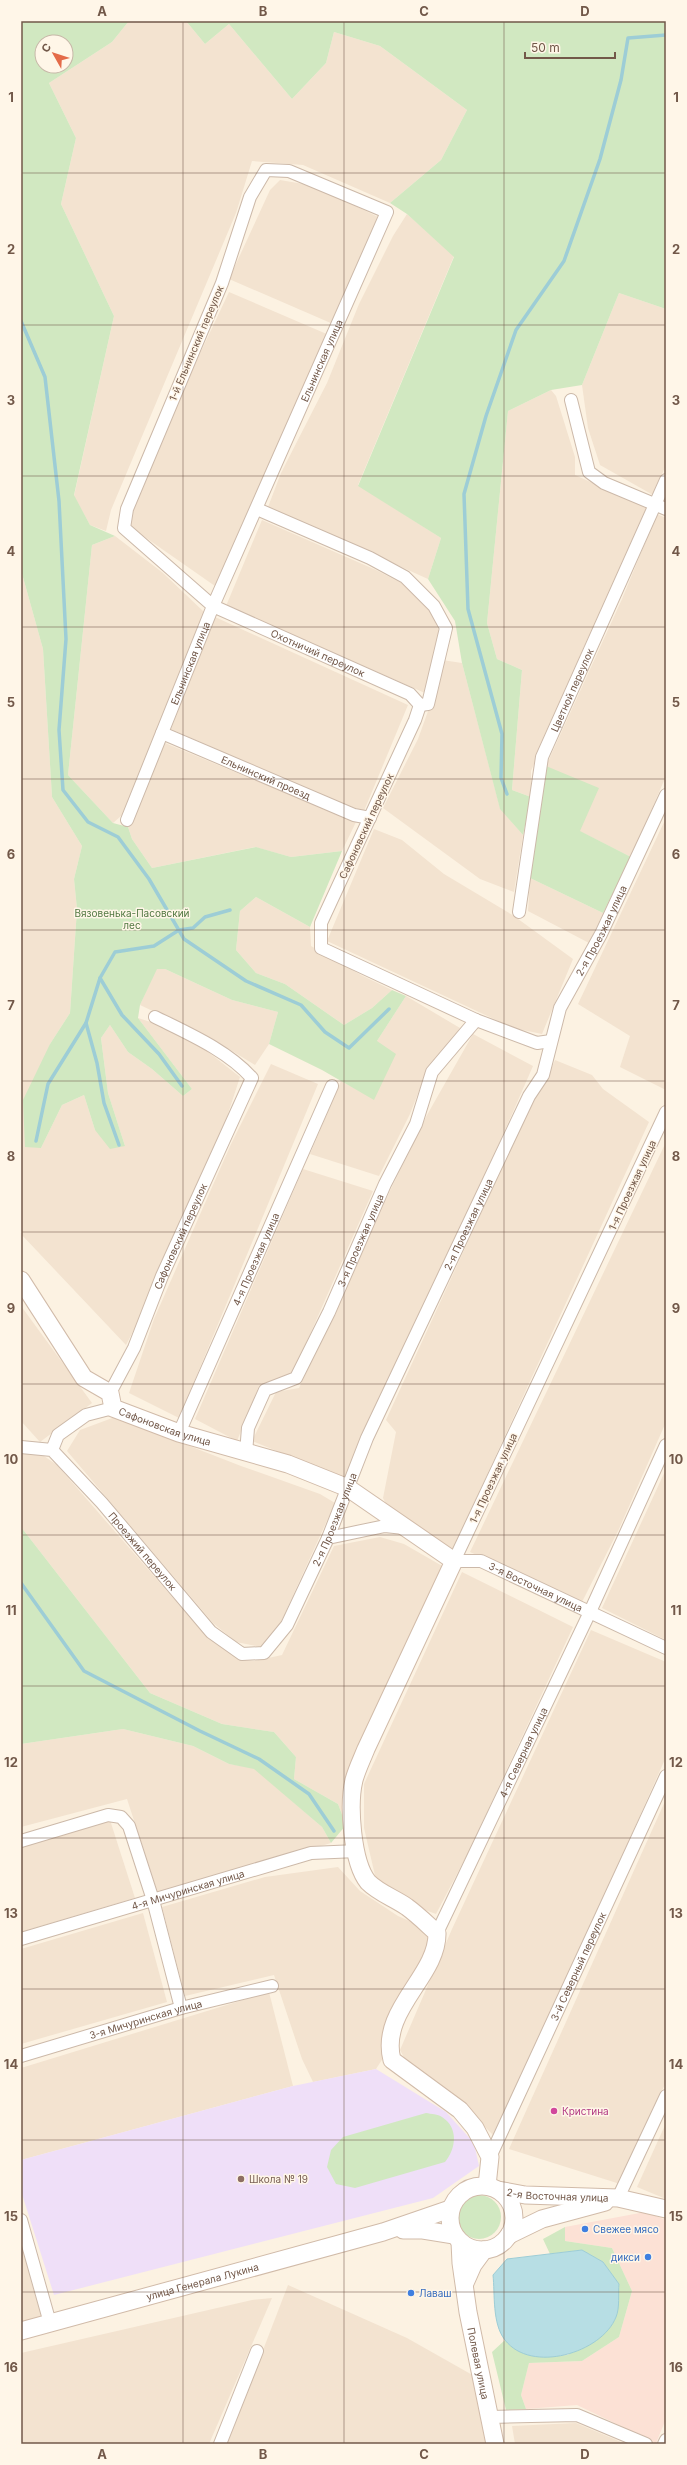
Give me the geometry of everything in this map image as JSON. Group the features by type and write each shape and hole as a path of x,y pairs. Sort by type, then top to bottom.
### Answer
{"street":[{"name":"1-й Ельнинский переулок","path":"213,606 124,528 127,510 222,283 250,197 266,170 289,171 387,212"},
{"name":"Ельнинская улица","path":"127,820 213,606 387,212"},
{"path":"571,400 589,472 604,482 661,507"},
{"name":"Цветной переулок","path":"519,912 542,757 661,507 666,480"},
{"path":"257,509 370,558 405,577 434,606 446,628 428,704 420,705"},
{"name":"Охотничий переулок","path":"213,606 410,694 420,705"},
{"name":"Сафоновский переулок","path":"420,705 415,720 321,923 321,948 476,1020"},
{"name":"Ельнинский проезд","path":"162,733 354,815 370,818"},
{"name":"2-я Проезжая улица","path":"264,1653 287,1625 328,1538 367,1438 529,1096 543,1075 560,1008 601,934 666,795"},
{"name":"Сафоновский переулок","path":"112,1401 162,1276 252,1078 243,1069 199,1039 154,1017"},
{"path":"476,1020 537,1043 551,1041"},
{"name":"3-я Проезжая улица","path":"246,1453 248,1428 265,1390 296,1378 329,1312 385,1184 416,1124 432,1072 476,1020"},
{"name":"4-я Проезжая улица","path":"179,1433 332,1086"},
{"name":"1-я Проезжая улица","path":"437,1933 415,1913 379,1891 368,1881 360,1864 352,1815 354,1780 366,1749 454,1560 666,1112"},
{"name":"Сафоновская улица","path":"21,1280 84,1378 112,1401 179,1433 288,1464 348,1488"},
{"path":"21,1447 52,1450 58,1435 86,1414 112,1401"},
{"name":"4-я Северная улица","path":"490,2157 475,2128 460,2110 400,2068 392,2060 390,2043 396,2020 431,1958 437,1943 437,1933 589,1614 666,1445"},
{"name":"Проезжий переулок","path":"52,1450 102,1503 211,1632 242,1654 264,1653"},
{"path":"348,1488 454,1560"},
{"path":"328,1538 385,1526 405,1528"},
{"name":"3-я Восточная улица","path":"454,1560 481,1561 589,1614 666,1648"},
{"name":"3-й Северный переулок","path":"490,2157 666,1776"},
{"path":"21,1841 108,1815 121,1817 129,1826 153,1900 180,2008"},
{"name":"4-я Мичуринская улица","path":"21,1940 311,1853 357,1851"},
{"name":"3-я Мичуринская улица","path":"21,2056 180,2008 272,1986"},
{"path":"618,2198 666,2096"},
{"path":"490,2157 492,2188"},
{"path":"472,2187 492,2188 511,2205 513,2226 509,2235 498,2245 484,2250 471,2248 457,2238 450,2222 450,2209 458,2196 472,2187"},
{"name":"2-я Восточная улица","path":"492,2188 525,2195 618,2198 666,2209"},
{"name":"2-я Восточная улица","path":"509,2235 542,2219 618,2198"},
{"name":"улица Генерала Лукина","path":"21,2331 383,2232 450,2209"},
{"path":"21,2220 50,2323"},
{"name":"улица Генерала Лукина","path":"383,2232 416,2229 457,2238"},
{"name":"Полевая улица","path":"457,2238 474,2342 495,2444"},
{"path":"465,2283 473,2266 484,2250"},
{"path":"220,2444 257,2350"},
{"path":"490,2417 576,2415 646,2444"},
{"path":"664,2444 666,2440"}],"shaded area":[{"path":"129,21 186,21 205,44 229,24 292,99 326,63 334,32 380,46 467,110 441,160 390,203 303,165 252,161 236,213 111,510 106,531 90,525 74,496 114,316 61,204 76,138 49,83 63,74 74,74 74,67 112,42"},
{"path":"280,180 315,186 380,218 333,324 229,279 270,190"},
{"path":"407,214 454,256 358,485 441,538 428,579 268,507 281,473 327,383 359,304 393,236"},
{"path":"229,292 329,335 215,586 129,526 138,492 170,417"},
{"path":"619,293 666,309 666,465 653,495 600,465 588,428 582,385"},
{"path":"551,390 556,396 575,457 575,475 648,508 586,642 531,771 531,797 512,790 522,670 497,659 487,623 508,411"},
{"path":"657,514 666,518 666,776 631,857 579,831 546,766 622,599"},
{"path":"262,520 376,570 405,585 428,606 439,631 425,693 226,606"},
{"path":"115,536 163,573 204,612 158,733 122,815 113,823 68,775 92,545"},
{"path":"21,570 43,649 52,797 82,846 74,879 77,909 70,1013 50,1044 41,1148 62,1105 84,1095 95,1130 125,1146 108,1093 101,1038 110,1025 128,1052 152,1069 183,1096 192,1089 138,1018 160,1025 198,1044 240,1077 222,1132 150,1298 126,1345 21,1234"},
{"path":"215,617 408,705 364,811 324,797 171,729"},
{"path":"442,660 462,663 500,808 523,835 514,892 480,879 383,808 418,739 436,689"},
{"path":"165,743 356,822 342,851 291,857 255,847 152,868 132,839 128,827"},
{"path":"666,818 666,1090 620,1067 630,1036 578,1004"},
{"path":"374,829 402,840 444,874 514,916 573,959 542,1034 513,1028 327,941"},
{"path":"530,878 603,913 589,943 528,911"},
{"path":"256,897 310,927 311,946 361,975 392,990 372,1008 344,1025 285,984 256,973 236,950 240,911"},
{"path":"156,969 165,969 232,1000 278,1012 269,1044 255,1065 214,1040 140,1005"},
{"path":"406,996 460,1028 427,1070 410,1114 379,1176 310,1154 341,1081 374,1099 377,1041"},
{"path":"473,1034 533,1066 484,1178 345,1479 252,1441 276,1392 299,1388 367,1238 427,1115"},
{"path":"555,1060 592,1075 603,1089 649,1122 453,1549 389,1510 383,1498 396,1432 386,1420 534,1098 545,1083"},
{"path":"271,1064 318,1084 179,1418 129,1393 154,1319 231,1144"},
{"path":"666,1142 666,1422 619,1529 582,1602 470,1552"},
{"path":"303,1169 373,1191 293,1373 259,1386 237,1441 195,1419"},
{"path":"21,1306 92,1403 40,1442 21,1421"},
{"path":"115,1417 241,1466 320,1494 335,1503 280,1624 261,1647 236,1642 213,1623 67,1451 80,1430"},
{"path":"21,1453 44,1456 57,1465 207,1637 240,1660 254,1661 282,1655 334,1546 380,1537 404,1544 444,1567 380,1707 346,1825 338,1804 294,1779 296,1757 274,1732 222,1724 150,1693 21,1527"},
{"path":"666,1469 666,1640 602,1608"},
{"path":"462,1572 573,1627 468,1853 436,1914 403,1902 377,1884 364,1828 364,1784"},
{"path":"591,1630 666,1662 666,1757 569,1975 493,2135 456,2098 406,2061 400,2050 452,1929"},
{"path":"123,1729 193,1746 229,1764 254,1768 322,1827 331,1843 158,1894 127,1799 21,1827 21,1744"},
{"path":"666,1799 666,2082 620,2184 509,2149"},
{"path":"110,1820 135,1898 21,1932 21,1846"},
{"path":"338,1867 360,1891 398,1916 430,1930 431,1944 385,2055 376,2069 313,2082 302,2059 274,1975 185,1996 162,1907 265,1877"},
{"path":"143,1913 167,2002 21,2044 21,1949"},
{"path":"269,1992 293,2086 21,2160 21,2068"},
{"name":"Школа № 19","path":"376,2069 446,2112 474,2143 479,2166 433,2198 54,2295 21,2191 21,2160 293,2086"},
{"path":"666,2123 666,2199 637,2187"},
{"path":"645,2212 666,2220 666,2419 656,2443 577,2405 526,2409 521,2395 529,2363 582,2361 619,2337 632,2291 612,2248 565,2241 565,2227"},
{"path":"21,2243 42,2319 21,2325"},
{"path":"288,2285 407,2338 476,2377 488,2444 227,2444"},
{"path":"272,2298 209,2444 21,2444 21,2353 252,2300"},
{"path":"576,2423 626,2444 515,2444 512,2426"}],"green space":[{"name":"Вязовенька-Пасовский лес","path":"21,21 129,21 112,42 74,67 74,34 34,34 34,74 63,74 49,83 76,138 61,204 114,316 74,495 90,525 115,536 92,545 68,775 113,823 128,827 132,839 152,868 256,847 291,857 342,851 310,927 256,897 240,911 236,950 256,973 285,984 344,1025 372,1008 392,990 406,996 377,1041 396,1054 374,1100 322,1070 269,1044 278,1012 232,1000 165,969 157,969 140,1005 138,1018 192,1089 183,1096 152,1069 128,1052 110,1025 101,1038 108,1093 125,1146 110,1149 95,1130 84,1095 62,1105 41,1148 25,1147 23,1100 50,1044 70,1013 77,909 74,879 82,846 52,797 43,649 21,570"},
{"path":"186,21 666,21 666,309 619,293 582,385 551,390 508,411 487,623 497,659 522,670 512,790 531,797 523,835 500,809 462,663 455,621 428,579 441,538 358,486 454,257 407,214 390,203 441,160 467,110 380,46 334,32 326,63 292,99 229,24 205,44"},
{"path":"546,766 599,788 580,831 631,857 603,913 530,878"},
{"path":"21,1527 150,1693 222,1724 274,1732 296,1757 294,1779 338,1804 346,1825 331,1843 322,1827 254,1769 229,1764 193,1746 123,1729 21,1744"},
{"path":"426,2113 440,2116 451,2127 454,2139 452,2151 445,2162 355,2188 336,2184 327,2167 331,2150 343,2137"},
{"path":"475,2195 483,2195 495,2201 501,2213 501,2221 495,2233 483,2239 475,2239 463,2233 457,2221 457,2213 463,2201"},
{"path":"565,2227 565,2241 612,2248 632,2291 619,2337 582,2361 529,2363 521,2395 526,2409 506,2410 492,2352 505,2340 520,2350 535,2355 568,2355 619,2284 603,2262 582,2250 550,2254 543,2239"}],"water":[{"path":"582,2250 603,2262 619,2284 617,2313 608,2330 596,2341 582,2349 565,2355 548,2357 531,2356 517,2350 505,2340 498,2326 495,2309 493,2275 507,2259"}],"waterway":[{"path":"507,794 501,778 502,734 468,609 464,494 486,416 516,330 564,261 600,159 621,80 628,38 666,35"},
{"path":"21,321 45,377 59,501 66,639 59,730 63,790 88,822 118,837 149,879 184,939 246,981 301,1005 325,1032 349,1048 389,1009"},
{"path":"182,1086 159,1054 122,1015 100,978 115,952 154,946 179,930 193,928 205,917 230,910"},
{"path":"36,1141 48,1084 86,1023 100,978"},
{"path":"86,1023 97,1063 104,1103 119,1145"},
{"path":"21,1583 84,1671 200,1731 259,1759 309,1794 334,1831"}],"place":[{"name":"Кристина","path":"554,2111"},
{"name":"Школа № 19","path":"241,2179"},
{"name":"Свежее мясо","path":"585,2229"},
{"name":"дикси","path":"648,2257"},
{"name":"Лаваш","path":"411,2293"}]}
